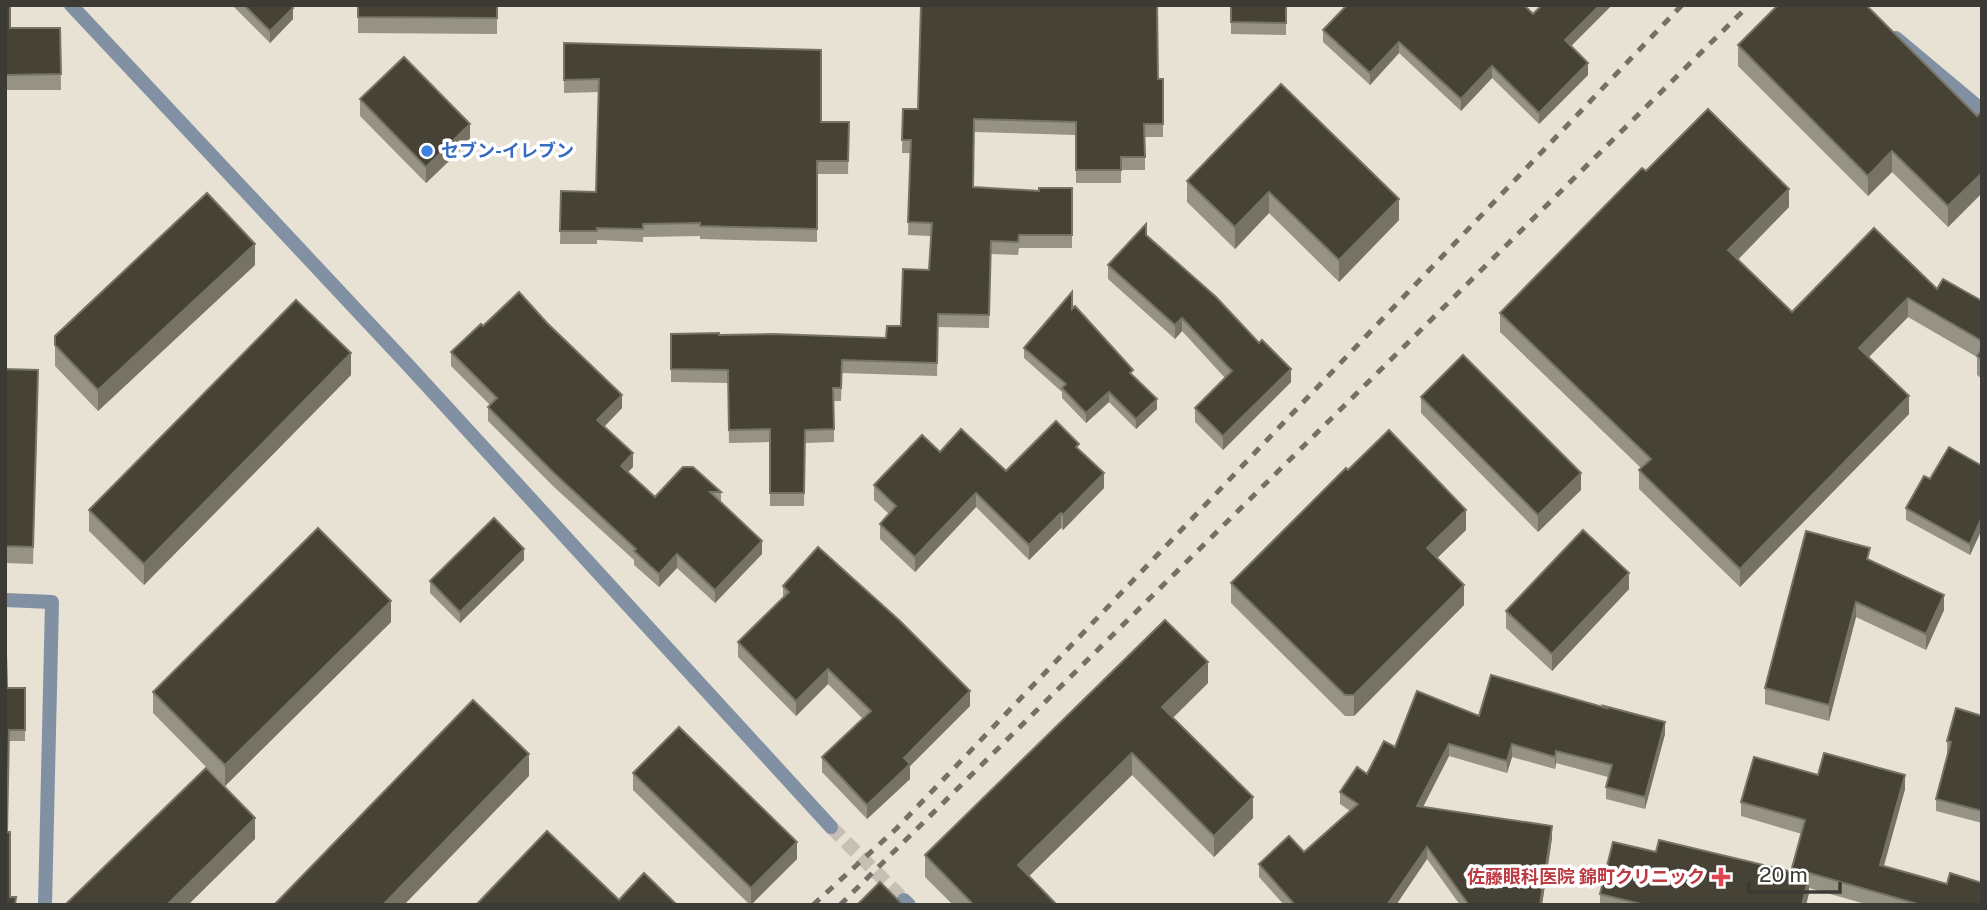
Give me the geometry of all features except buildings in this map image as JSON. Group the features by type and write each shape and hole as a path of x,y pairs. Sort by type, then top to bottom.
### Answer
{"street":[{"path":"71,5 427,385 831,827"},
{"path":"1889,32 1982,110"},
{"path":"5,600 52,602 45,905"}],"tunnel":[{"path":"831,827 904,900"}],"railway":[{"path":"813,905 896,829 1682,5"},
{"path":"840,905 1749,5"}],"place":[{"name":"セブン-イレブン","path":"427,151"},
{"name":"佐藤眼科医院 錦町クリニック","path":"1721,877"}]}
